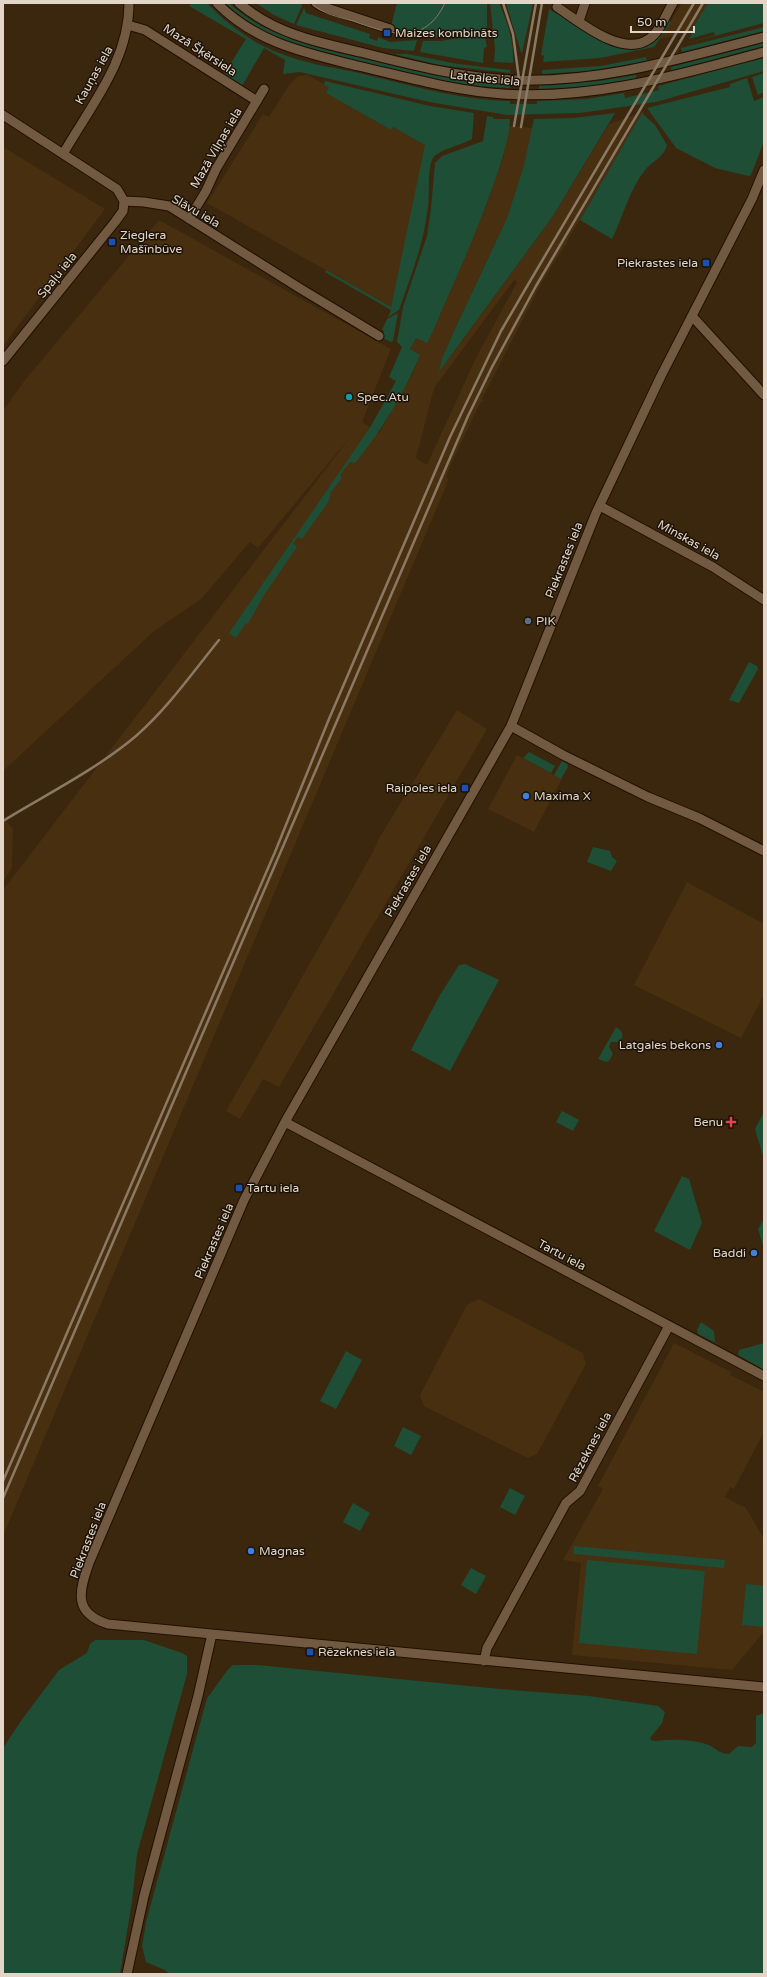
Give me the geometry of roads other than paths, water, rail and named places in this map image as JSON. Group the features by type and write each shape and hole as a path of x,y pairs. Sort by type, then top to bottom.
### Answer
{"street":[{"name":"Kauņas iela","path":"63,154 116,64 124,44 128,26 129,3"},
{"name":"Latgales iela","path":"217,3 236,20 253,31 270,41 298,51 446,86 502,94 561,94 612,89 657,80 764,52"},
{"name":"Latgales iela","path":"239,3 255,15 276,27 308,40 420,67 500,79 550,79 604,75 642,68 764,37"},
{"path":"316,3 390,29"},
{"path":"579,21 585,3"},
{"path":"557,7 613,42 630,45 643,43 654,34 673,3"},
{"name":"Mazā Šķērsiela","path":"128,26 145,30 257,101"},
{"name":"Mazā Viļņas iela","path":"189,219 206,192 216,169 264,89"},
{"path":"3,115 117,189 124,201"},
{"name":"Piekrastes iela","path":"212,1634 108,1624 88,1615 82,1606 81,1597 82,1586 89,1563 244,1200 284,1122 511,726 532,678 585,538 692,316 752,199 762,183 764,170"},
{"name":"Slāvu iela","path":"124,201 144,202 169,206 379,336"},
{"name":"Spaļu iela","path":"3,361 114,222 122,211 124,201"},
{"path":"692,316 764,395"},
{"name":"Minskas iela","path":"600,506 713,567 764,600"},
{"path":"511,726 565,756 648,797 699,818 764,851"},
{"name":"Tartu iela","path":"284,1122 764,1376"},
{"name":"Rēzeknes iela","path":"484,1661 487,1648 566,1503 580,1491 669,1326"},
{"path":"127,1974 144,1896 198,1696 212,1634 764,1687"}],"tram line":[{"path":"311,3 315,7 325,12 393,33 416,31 427,26 437,17 445,3"}],"railway":[{"path":"503,3 513,34 519,79"},
{"path":"514,126 536,3"},
{"path":"521,127 542,3"},
{"path":"3,1481 275,852 329,719 450,437 501,331 694,3"},
{"path":"3,1498 468,416 492,367 536,286 703,3"},
{"path":"3,821 71,781 121,748 136,736 159,714 219,640"}],"place":[{"name":"Maizes kombināts","path":"387,33"},
{"name":"Zieglera Mašīnbūve","path":"112,242"},
{"name":"Piekrastes iela","path":"706,263"},
{"name":"Spec.Atu","path":"349,397"},
{"name":"PIK","path":"528,621"},
{"name":"Raipoles iela","path":"465,788"},
{"name":"Maxima X","path":"526,796"},
{"name":"Latgales bekons","path":"719,1045"},
{"name":"Benu","path":"731,1122"},
{"name":"Tartu iela","path":"239,1188"},
{"name":"Baddi","path":"754,1253"},
{"name":"Magnas","path":"251,1551"},
{"name":"Rēzeknes iela","path":"310,1652"}]}
